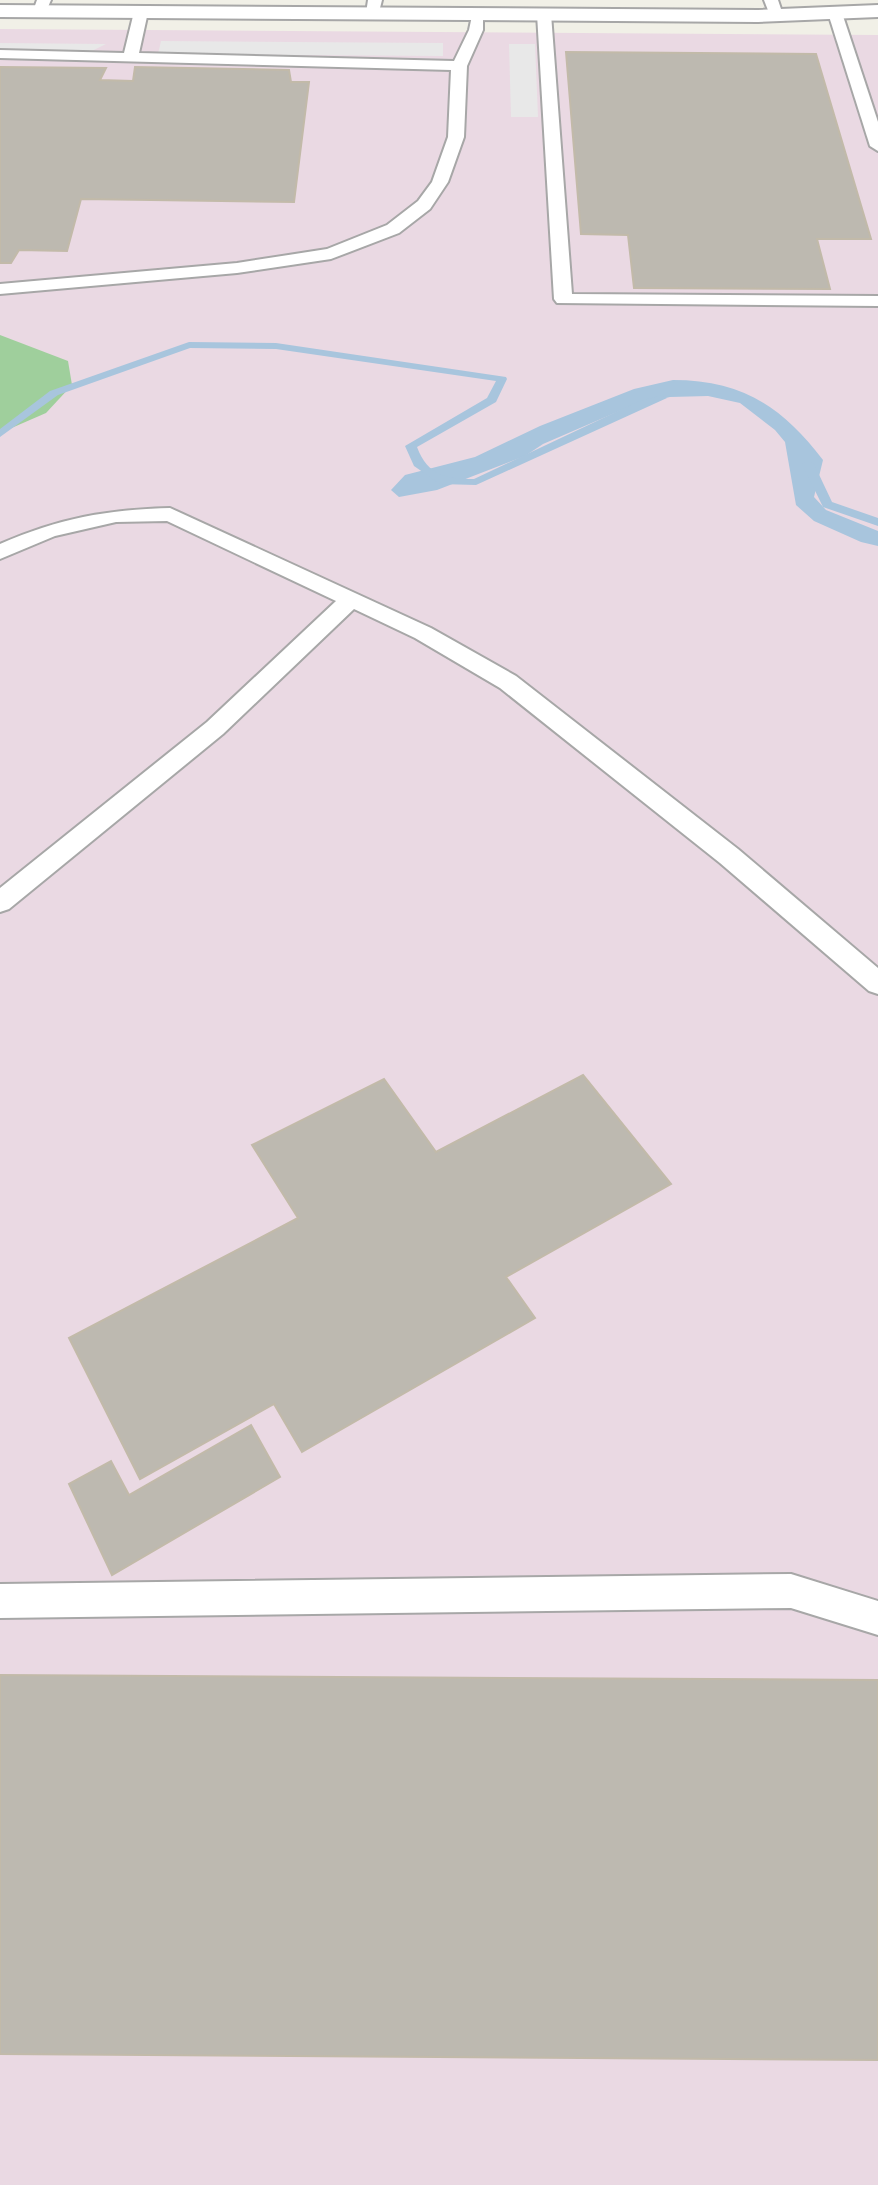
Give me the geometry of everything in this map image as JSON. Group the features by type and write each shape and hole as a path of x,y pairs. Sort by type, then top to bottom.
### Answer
{"street":[{"path":"0,11 42,6 141,12 266,6 374,7 478,14 774,8 835,13 878,11"}],"lane":[{"path":"131,56 141,12"},
{"path":"835,13 878,146"},
{"path":"0,289 237,268 331,254 393,229 424,205 440,182 456,137 459,66 476,30 478,14"},
{"path":"544,14 563,299 878,301"},
{"path":"0,54 459,66"},
{"path":"0,552 49,531 89,522 116,516 170,514 423,633 508,682 729,856 878,983"},
{"path":"0,902 57,859 215,728 351,599"},
{"path":"0,1601 791,1591 878,1618"}],"shaded area":[{"path":"0,29 878,35 878,2185 0,2185"},
{"path":"161,41 443,43 443,56 158,54"},
{"path":"0,43 106,44 90,52 0,51"},
{"path":"509,44 535,44 538,117 511,117"}],"green space":[{"path":"0,335 68,361 72,385 46,413 0,433"}],"water":[{"path":"673,380 697,381 740,391 775,411 808,441 823,460 814,497 826,510 878,531 878,546 861,542 814,521 796,505 785,442 775,430 740,403 708,396 670,397 631,406 543,444 525,456 437,490 399,497 391,490 405,475 475,457 540,426 634,389"}],"building":[{"path":"566,52 816,54 871,239 817,239 830,289 634,288 628,235 581,234"},
{"path":"0,67 106,68 100,80 133,81 135,67 289,70 291,82 309,82 294,202 81,199 67,251 19,250 11,263 0,263"},
{"path":"583,1075 671,1184 506,1277 535,1318 302,1452 274,1404 140,1479 69,1338 298,1218 252,1145 384,1079 436,1152"},
{"path":"251,1425 280,1477 112,1575 69,1484 111,1461 129,1495"},
{"path":"0,1675 878,1680 878,2060 0,2054"}],"waterway":[{"path":"0,434 54,393 189,345 276,346 502,379 492,400 411,446 418,464 444,482 476,482 641,404 662,398"},
{"path":"808,464 827,504 878,522"}]}
